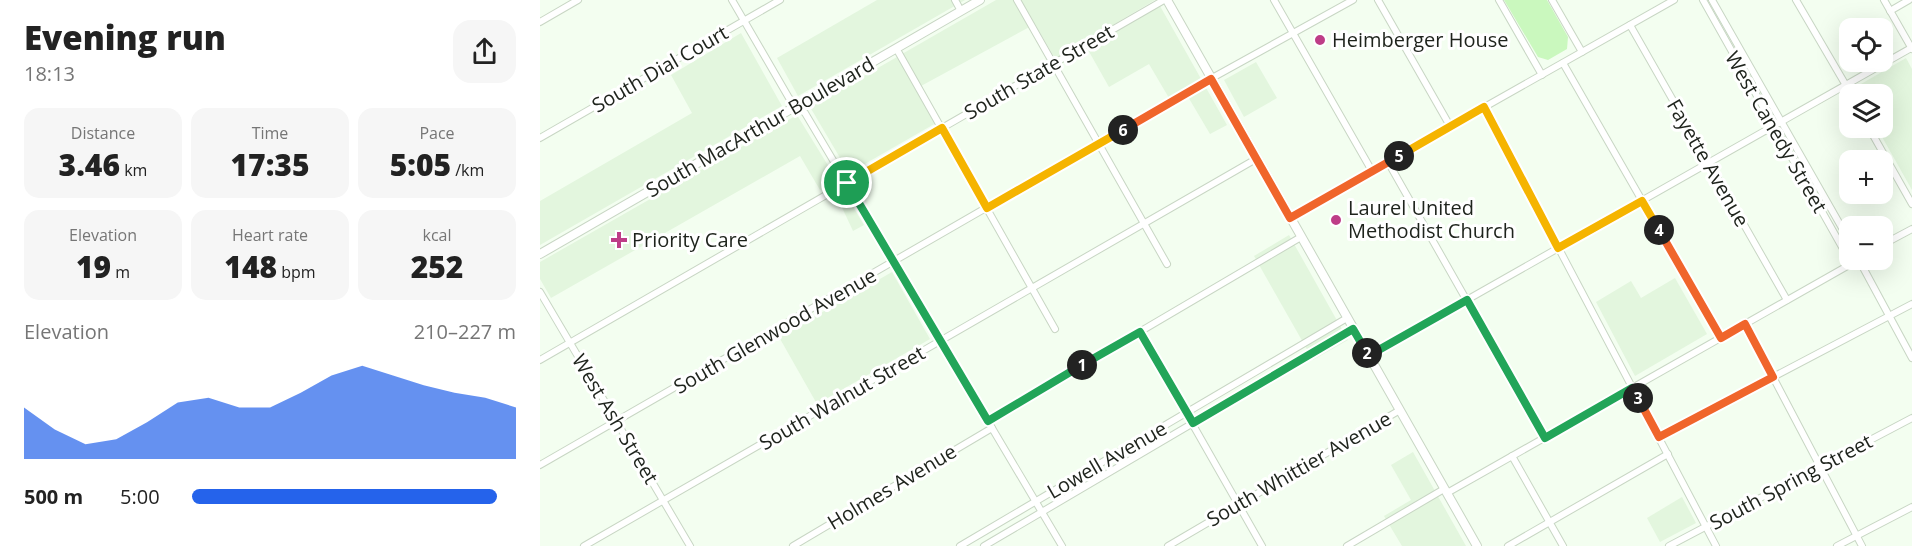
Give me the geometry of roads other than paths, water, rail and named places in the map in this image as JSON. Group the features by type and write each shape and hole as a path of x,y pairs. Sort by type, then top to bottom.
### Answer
{"main road":[{"name":"South MacArthur Boulevard","path":"540,254 980,0"},
{"path":"1165,0 1477,546"}],"street":[{"path":"540,22 578,0"},
{"path":"732,0 789,98 805,113 1062,546"},
{"name":"South Dial Court","path":"540,138 780,0"},
{"path":"955,0 961,11"},
{"path":"1017,0 1167,264"},
{"name":"South State Street","path":"540,360 1165,0"},
{"path":"1274,0 1372,171"},
{"name":"South Glenwood Avenue","path":"540,465 1211,79 1353,0"},
{"path":"1378,0 1450,126"},
{"path":"1499,0 1542,75"},
{"path":"1552,0 1582,52"},
{"path":"1658,0 1662,7"},
{"path":"1290,218 1674,0"},
{"name":"West Canedy Street","path":"1703,0 1839,242"},
{"name":"West Canedy Street","path":"1712,0 1839,223"},
{"path":"1796,0 1844,84"},
{"path":"1847,84 1911,49 1884,0"},
{"path":"1890,11 1909,0"},
{"name":"Fayette Avenue","path":"1630,25 1787,300"},
{"path":"896,48 1055,329"},
{"path":"1563,63 1721,338"},
{"path":"1368,356 1839,88"},
{"path":"1484,107 1716,546"},
{"path":"1875,138 1912,204"},
{"name":"South Walnut Street","path":"584,546 1256,159"},
{"path":"1388,162 1545,438"},
{"path":"1893,239 1912,229"},
{"path":"988,421 1301,237"},
{"path":"1347,546 1545,438 1839,270"},
{"path":"1864,270 1912,358"},
{"name":"West Ash Street","path":"540,292 690,546"},
{"path":"1659,437 1912,304"},
{"name":"Lowell Avenue","path":"960,546 1347,318"},
{"path":"1745,324 1862,546"},
{"name":"Lowell Avenue","path":"984,546 1353,329"},
{"path":"1140,332 1262,546"},
{"name":"South Whittier Avenue","path":"1168,546 1400,410"},
{"name":"South Spring Street","path":"1670,546 1912,418"},
{"name":"Holmes Avenue","path":"793,546 992,428"},
{"path":"1508,546 1668,454"},
{"path":"1512,456 1563,546"},
{"path":"1837,546 1912,507"}],"place":[{"name":"Heimberger House","path":"1320,40"},
{"name":"Laurel United Methodist Church","path":"1336,220"},
{"name":"Priority Care","path":"619,240"}]}
